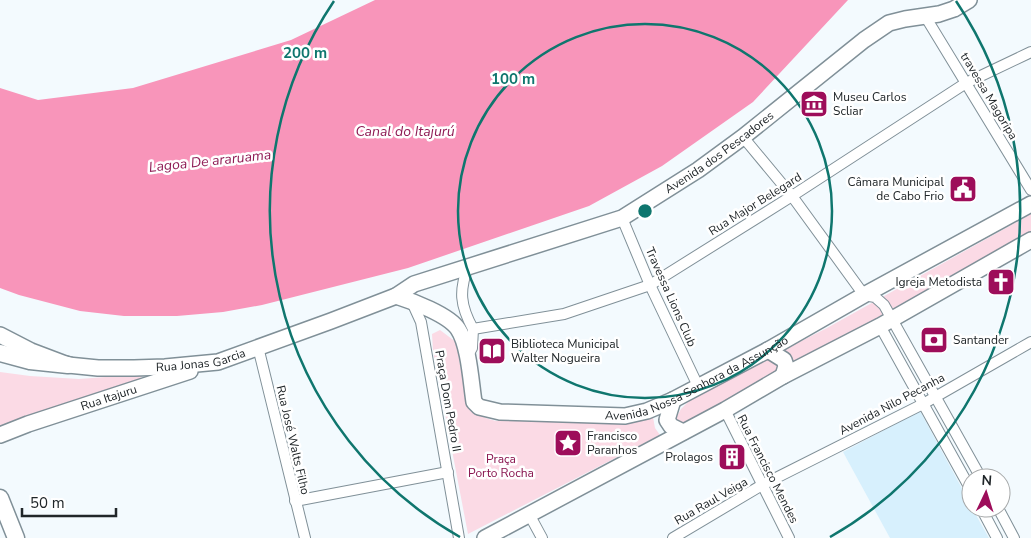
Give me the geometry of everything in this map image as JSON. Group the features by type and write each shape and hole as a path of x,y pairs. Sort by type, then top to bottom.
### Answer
{"main road":[{"name":"Avenida dos Pescadores","path":"404,298 414,284 622,218 698,170 743,137 864,40 889,23 905,18 954,10 969,0"},
{"name":"Avenida Nossa Senhora da Assunção","path":"404,298 443,316 458,329 468,355 474,402 479,407 500,412 625,416 648,411 673,400 768,350 1031,204"},
{"path":"485,538 725,410 783,376 880,326 1031,240"},
{"name":"Rua Jonas Garcia","path":"0,336 31,351 68,364 98,368 142,368 218,362 404,298"},
{"path":"768,350 784,360 786,366 783,376"},
{"path":"0,353 30,361 68,364"},
{"name":"Rua Itajuru","path":"0,435 28,424 218,362"},
{"path":"673,400 668,420 671,426 683,432"},
{"path":"0,498 16,538"}],"street":[{"name":"travessa Magoripa","path":"925,16 1031,190"},
{"name":"Rua Major Belegard","path":"473,328 564,314 650,285 966,83 1031,52"},
{"path":"743,137 792,196 864,295 875,297 884,305 976,468"},
{"name":"Travessa Lions Club","path":"622,218 650,285 698,386"},
{"path":"468,266 462,283 461,298 466,316 473,328 472,348 468,355"},
{"name":"Praça Dom Pedro II","path":"404,298 421,322 459,538"},
{"path":"880,326 961,472"},
{"name":"Avenida Nilo Pecanha","path":"762,486 924,404 936,395 1031,342"},
{"name":"Rua José Walts Filho","path":"258,347 305,538"},
{"name":"Rua Francisco Mendes","path":"725,410 789,538"},
{"path":"295,501 448,472"},
{"name":"Rua Raul Veiga","path":"672,538 762,486"},
{"path":"529,514 542,538"},
{"path":"986,518 997,538"},
{"path":"1003,518 1014,538"}],"shaded area":[{"path":"920,411 961,487 961,518 978,518 989,538 890,538 843,452"}],"green space":[{"path":"1031,214 1031,233 683,427 675,420 681,409 695,395 827,328"},
{"name":"Praça Porto Rocha","path":"440,330 456,342 471,406 487,419 496,421 633,421 653,417 655,428 660,435 468,534 433,351 432,334"},
{"path":"0,372 79,379 145,374 125,391 0,427"}],"water":[{"name":"Canal do Itajurú","path":"375,0 848,0 753,102 662,166 589,206 408,268 262,305 223,312 177,316 124,316 80,311 0,288 0,88 38,100 133,88 291,40"}],"place":[{"name":"Museu Carlos Scliar","path":"814,104"},
{"name":"Câmara Municipal de Cabo Frio","path":"963,189"},
{"name":"Igreja Metodista","path":"1001,282"},
{"name":"Santander","path":"934,340"},
{"name":"Biblioteca Municipal Walter Nogueira","path":"492,351"},
{"name":"Francisco Paranhos","path":"568,443"},
{"name":"Prolagos","path":"732,457"}],"water label":[{"name":"Lagoa De araruama","path":"210,161"}]}
